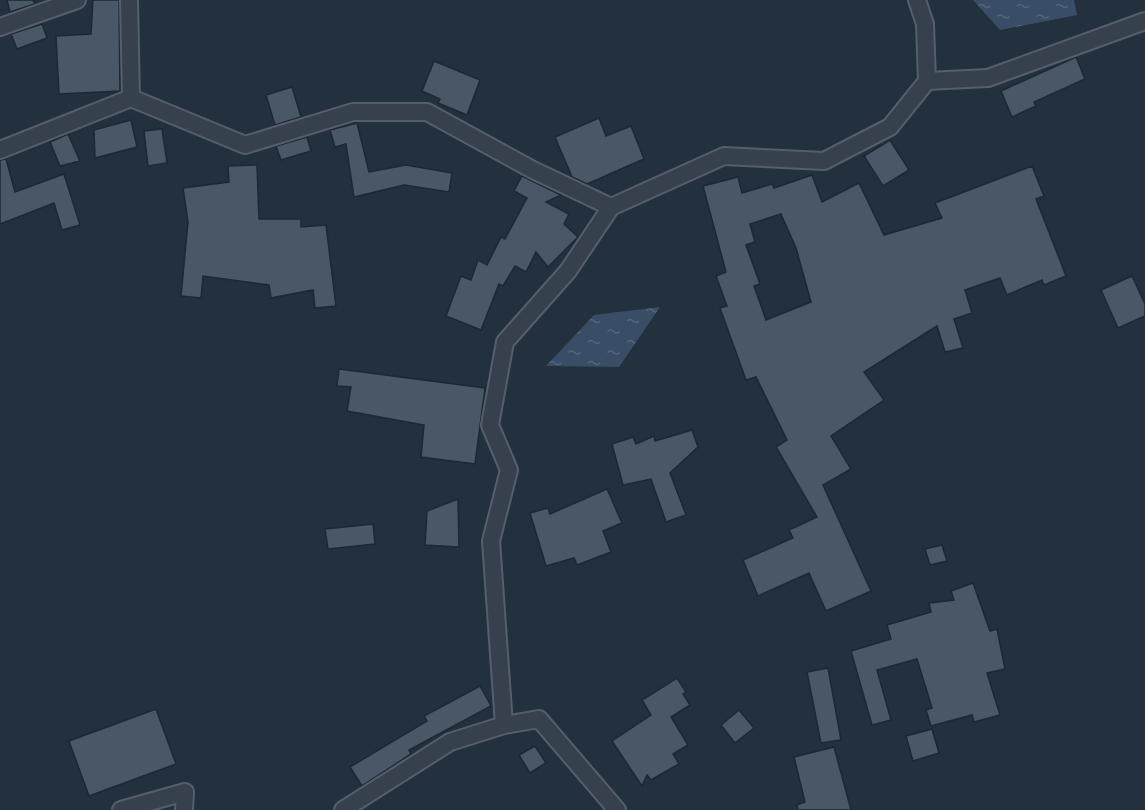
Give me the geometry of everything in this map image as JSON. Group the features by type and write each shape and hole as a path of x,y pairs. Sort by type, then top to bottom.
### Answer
{"street":[{"path":"0,27 77,0"},
{"path":"129,0 130,98"},
{"path":"504,725 491,541 509,470 490,426 505,342 568,271 610,207 724,156 824,162 890,127 927,81 925,24 917,0"},
{"path":"927,81 988,78 1145,21"},
{"path":"0,150 130,98 245,145 354,112 427,112 533,170 610,207"},
{"path":"343,810 450,742 504,725 539,719 617,810"},
{"path":"121,810 185,792 184,810"}],"water":[{"path":"973,0 1074,0 1077,15 1000,30"},
{"path":"660,307 619,367 546,366 594,315"}],"building":[{"path":"7,0 33,0 35,4 10,12"},
{"path":"93,0 119,0 120,91 59,94 56,36 91,34"},
{"path":"42,24 47,38 17,49 11,34"},
{"path":"1076,57 1085,79 1034,102 1036,106 1012,117 1001,91"},
{"path":"434,61 480,80 467,115 438,103 440,99 422,91"},
{"path":"292,87 301,117 275,125 266,95"},
{"path":"599,118 606,136 631,126 644,159 587,184 572,177 555,137"},
{"path":"131,120 137,147 95,158 94,130"},
{"path":"357,123 369,172 406,165 452,173 449,192 404,185 354,197 346,144 335,147 330,130"},
{"path":"162,129 167,163 148,166 144,131"},
{"path":"68,134 80,161 60,166 50,142"},
{"path":"307,137 311,151 281,160 276,146"},
{"path":"890,140 909,170 883,186 864,156"},
{"path":"6,159 15,192 64,174 80,225 62,230 54,203 0,224 0,160"},
{"path":"257,165 259,219 301,219 301,227 326,225 336,306 315,308 313,290 271,298 269,285 203,276 201,298 181,296 188,222 183,188 229,182 228,166"},
{"path":"1032,166 1044,196 1036,199 1066,276 1044,285 1042,280 1007,295 1000,278 965,290 972,313 954,319 963,348 945,352 937,326 864,372 884,400 831,436 851,469 823,485 871,591 826,611 809,573 758,596 743,560 793,538 789,530 817,517 776,447 787,440 756,377 746,380 720,308 727,306 716,276 726,272 703,186 738,177 742,193 772,184 774,188 812,175 822,202 859,183 884,235 942,218 935,203","holes":["781,214 796,248 811,302 766,320 754,286 760,284 746,245 755,242 750,224"]},
{"path":"522,176 561,195 546,202 569,214 564,224 578,237 548,267 536,252 526,272 515,266 503,286 499,284 481,330 446,316 461,276 471,280 478,260 487,265 501,237 505,239 527,198 514,191"},
{"path":"1132,276 1145,304 1145,316 1118,328 1101,290"},
{"path":"339,369 485,388 475,464 421,457 424,425 347,411 351,387 337,386"},
{"path":"692,430 698,447 670,473 686,515 666,522 651,479 623,485 612,444 633,437 636,444 654,436 655,441"},
{"path":"607,489 622,523 603,531 611,552 577,565 574,558 546,566 530,513 548,508 550,514"},
{"path":"458,499 459,547 425,545 427,511"},
{"path":"373,524 375,544 328,549 325,529"},
{"path":"942,545 947,561 930,565 925,549"},
{"path":"973,583 990,631 997,629 1005,669 987,673 1000,715 974,722 972,715 931,726 926,710 932,708 917,659 877,670 891,720 872,725 851,651 891,639 887,625 931,612 929,603 954,600 951,591"},
{"path":"828,668 841,740 821,743 807,672"},
{"path":"677,678 686,692 683,694 690,705 671,717 688,745 673,754 679,764 651,780 647,775 642,786 612,741 651,715 642,700"},
{"path":"480,686 491,706 409,750 411,754 362,786 350,767 427,721 424,716"},
{"path":"156,709 176,764 89,796 69,741"},
{"path":"739,710 754,728 735,743 721,725"},
{"path":"932,729 939,753 913,761 906,736"},
{"path":"535,746 546,763 530,773 519,755"},
{"path":"834,747 851,810 798,810 797,805 805,802 794,757"}]}
